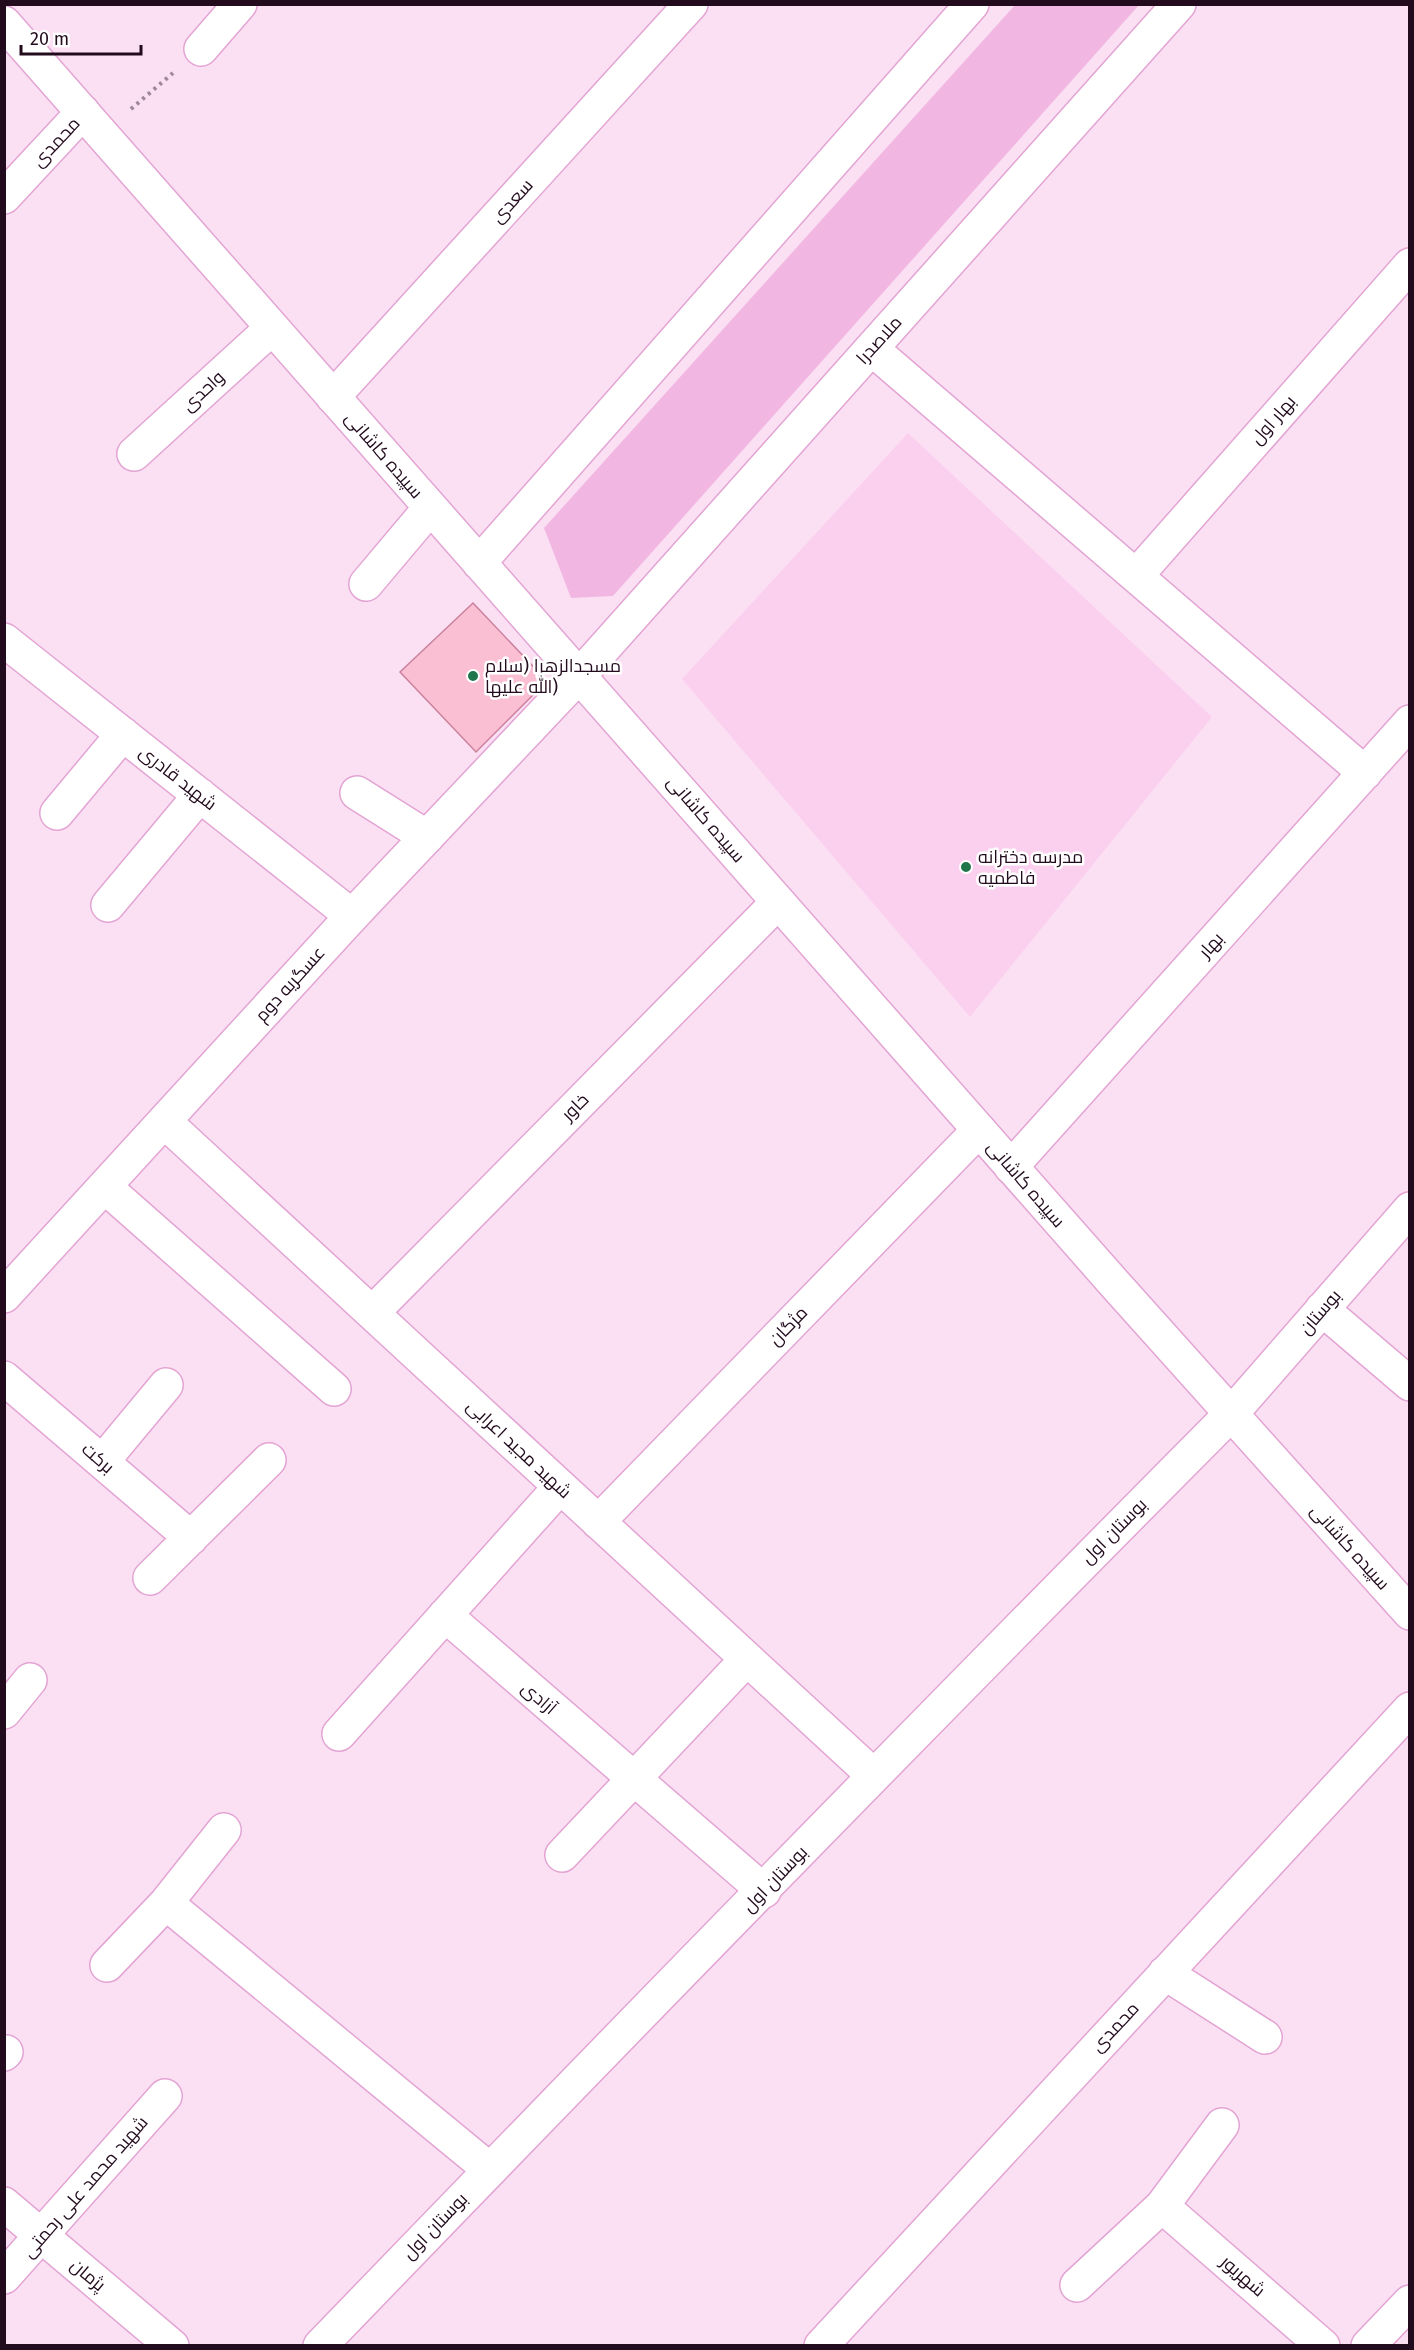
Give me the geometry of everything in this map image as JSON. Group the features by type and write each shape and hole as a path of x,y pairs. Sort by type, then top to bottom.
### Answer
{"street":[{"path":"201,49 240,4"},
{"name":"سعدی","path":"333,397 691,4"},
{"path":"479,563 972,4"},
{"name":"ملاصدرا","path":"579,676 1179,4"},
{"name":"سپیده کاشانی","path":"4,23 1011,1167 1410,1613"},
{"name":"محمدی","path":"4,197 92,123"},
{"name":"بهار اول","path":"1136,576 1410,265"},
{"name":"واحدی","path":"134,454 272,328"},
{"path":"872,349 1365,773"},
{"path":"366,584 430,508"},
{"name":"شهید قادری","path":"4,640 352,916"},
{"name":"عسگریه دوم","path":"6,1290 105,1187 352,916 579,676"},
{"name":"بهار","path":"1011,1167 1410,722"},
{"path":"57,813 123,734"},
{"path":"357,793 427,837"},
{"path":"108,905 200,795"},
{"name":"خاور","path":"372,1313 778,902"},
{"name":"شهید مجید اعرابی","path":"165,1122 873,1775"},
{"name":"مژگان","path":"598,1522 979,1130"},
{"path":"105,1187 334,1389"},
{"name":"بوستان","path":"1231,1414 1410,1209"},
{"path":"1322,1309 1410,1384"},
{"name":"برکت","path":"4,1378 191,1538"},
{"path":"102,1462 166,1385"},
{"name":"بوستان اول","path":"320,2346 490,2169 764,1891 873,1775 1231,1414"},
{"path":"150,1578 269,1460"},
{"path":"339,1734 560,1487"},
{"name":"آزادی","path":"445,1615 764,1891"},
{"path":"562,1855 747,1659"},
{"path":"4,1712 30,1680"},
{"name":"محمدی","path":"821,2346 1410,1709"},
{"path":"107,1965 166,1903 224,1830"},
{"path":"166,1903 490,2169"},
{"path":"1165,1973 1264,2037"},
{"name":"شهید محمد علی رحمتی","path":"4,2277 165,2096"},
{"path":"1077,2285 1162,2206 1222,2125"},
{"name":"پژمان","path":"4,2204 172,2346"},
{"name":"شهریور","path":"1162,2206 1323,2346"},
{"path":"1368,2346 1410,2302"}],"path":[{"path":"92,123 201,49"}],"shaded area":[{"path":"1015,5 1139,5 613,596 571,598 544,528"},
{"name":"مدرسه دخترانه فاطمیه","path":"908,433 1212,717 970,1017 682,679"}],"building":[{"name":"مسجدالزهرا (سلام الله علیها)","path":"473,603 547,681 476,752 400,672"}],"place":[{"name":"مسجدالزهرا (سلام الله علیها)","path":"473,676"},
{"name":"مدرسه دخترانه فاطمیه","path":"966,867"}]}
